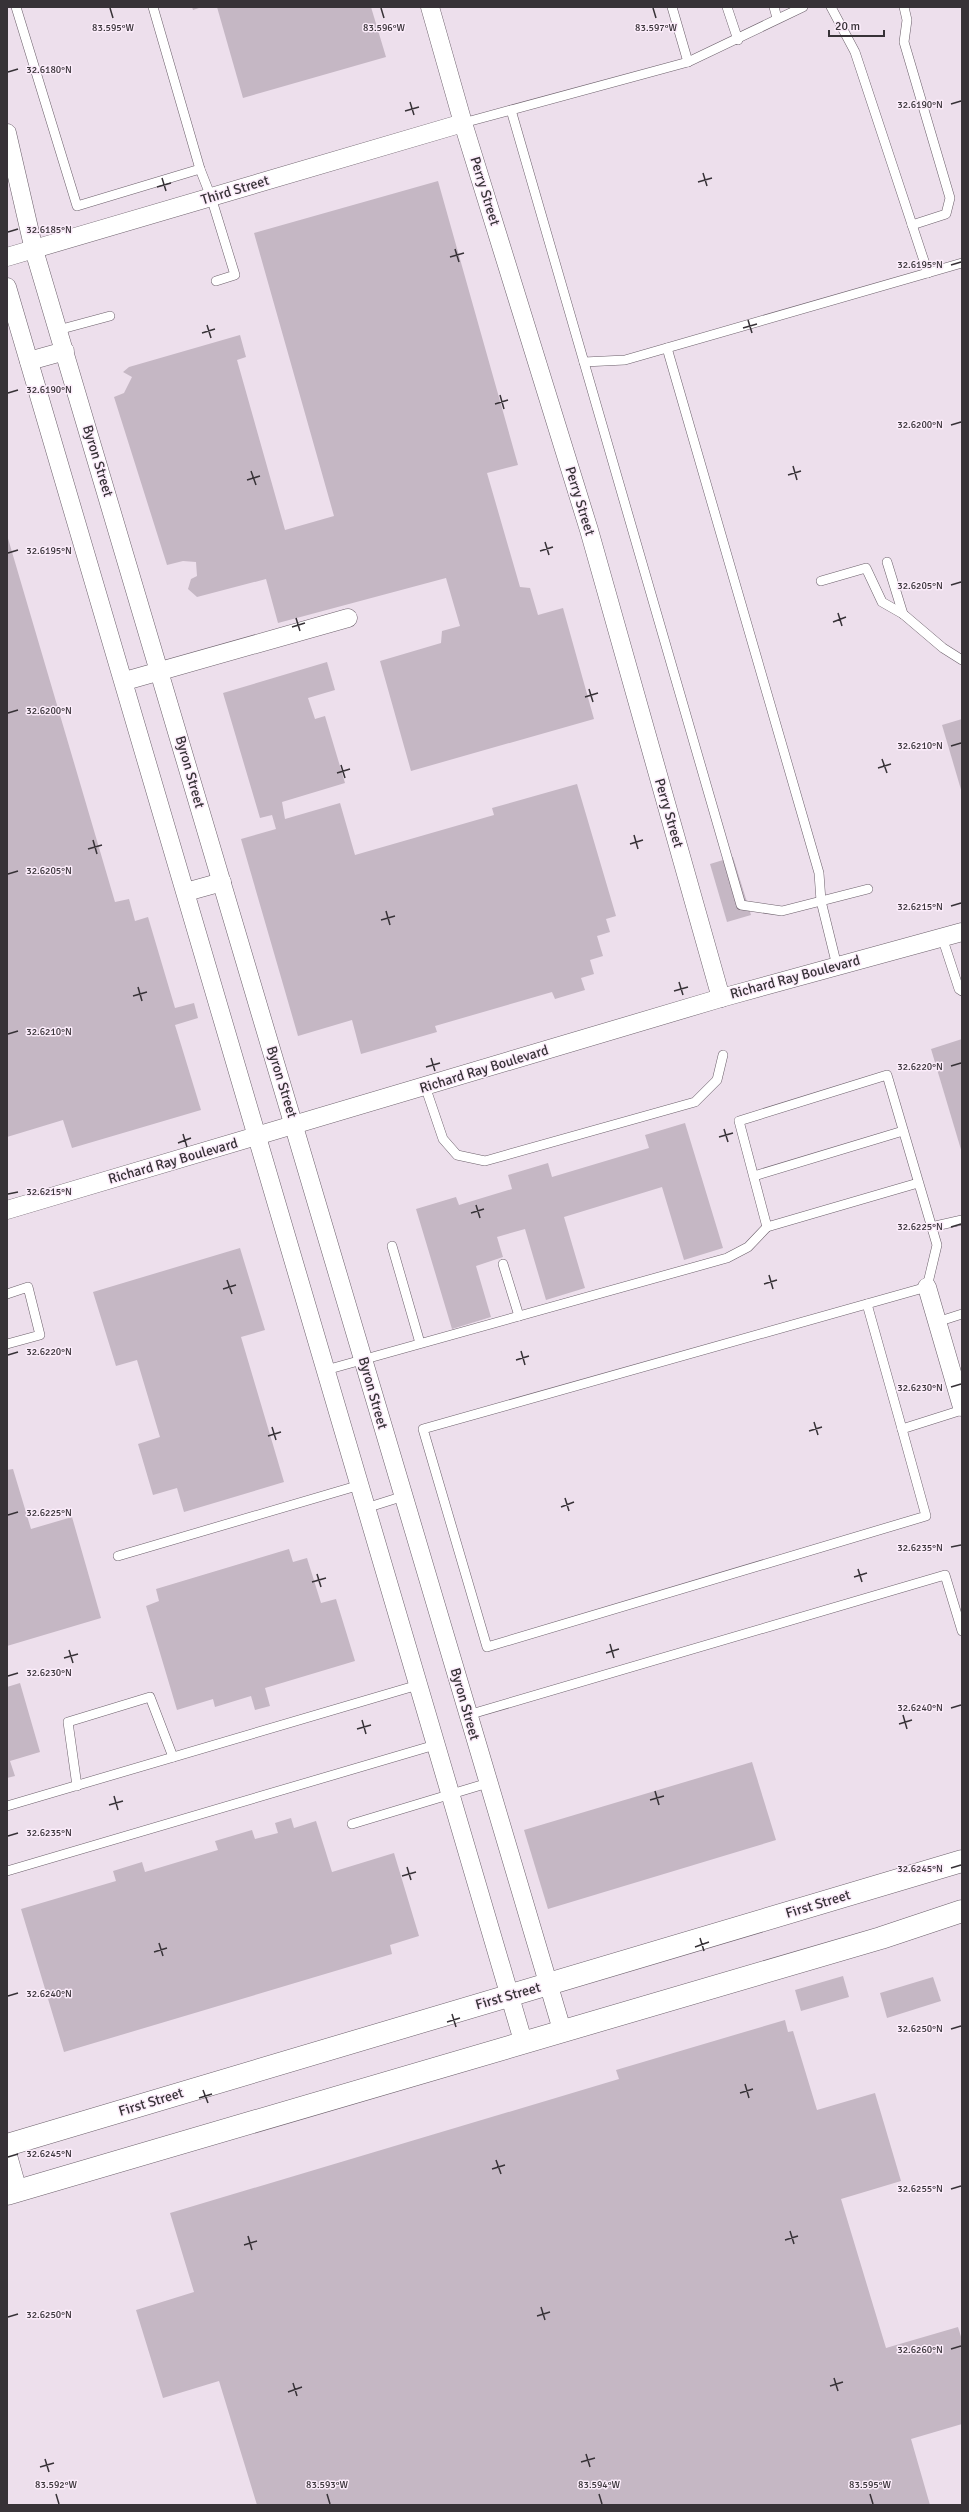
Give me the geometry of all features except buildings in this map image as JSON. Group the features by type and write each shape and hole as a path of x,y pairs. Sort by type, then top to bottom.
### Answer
{"street":[{"name":"Perry Street","path":"430,7 463,123 589,530 721,998"},
{"name":"Third Street","path":"7,258 463,123"},
{"name":"Byron Street","path":"7,133 34,250 295,1125 562,2030"},
{"path":"7,287 523,2041"},
{"path":"29,362 64,351"},
{"path":"124,681 348,618"},
{"path":"186,892 222,882"},
{"name":"Richard Ray Boulevard","path":"7,1210 721,998 962,932"},
{"path":"927,1287 962,1407"},
{"name":"First Street","path":"7,2145 962,1861"},
{"path":"7,2152 13,2192 523,2041 881,1938 962,1911"}],"lane":[{"path":"16,7 77,206 200,169"},
{"path":"153,7 200,169 211,197 235,275 216,281"},
{"path":"672,7 688,62"},
{"path":"727,7 738,40"},
{"path":"774,7 777,18"},
{"path":"463,123 688,62 738,40 777,18 803,7"},
{"path":"831,7 855,52 928,273"},
{"path":"904,7 907,20 904,42 950,198 946,214 912,225"},
{"path":"511,110 741,905 782,911 868,889"},
{"path":"584,362 625,360 962,263"},
{"path":"58,330 110,316"},
{"path":"667,348 819,873 821,901 837,966"},
{"path":"887,562 903,614"},
{"path":"821,581 866,568 882,602 903,614 943,648 962,660"},
{"path":"942,937 959,989 962,991"},
{"path":"425,1086 443,1139 457,1155 485,1161 695,1102 717,1080 723,1055"},
{"path":"767,1227 739,1122 887,1075 937,1245 927,1287 423,1429 487,1647 926,1516 867,1304"},
{"path":"754,1176 903,1131"},
{"path":"326,1370 727,1258 748,1248 767,1227 918,1183"},
{"path":"932,1227 962,1220"},
{"path":"392,1246 420,1343"},
{"path":"503,1264 519,1316"},
{"path":"7,1294 28,1287 40,1335 7,1344"},
{"path":"937,1322 962,1314"},
{"path":"902,1429 962,1410"},
{"path":"118,1556 360,1485"},
{"path":"366,1508 404,1496"},
{"path":"468,1715 945,1575 962,1630"},
{"path":"7,1806 418,1685"},
{"path":"77,1786 68,1722 150,1697 173,1757"},
{"path":"7,1870 436,1745"},
{"path":"352,1824 488,1783"}]}
